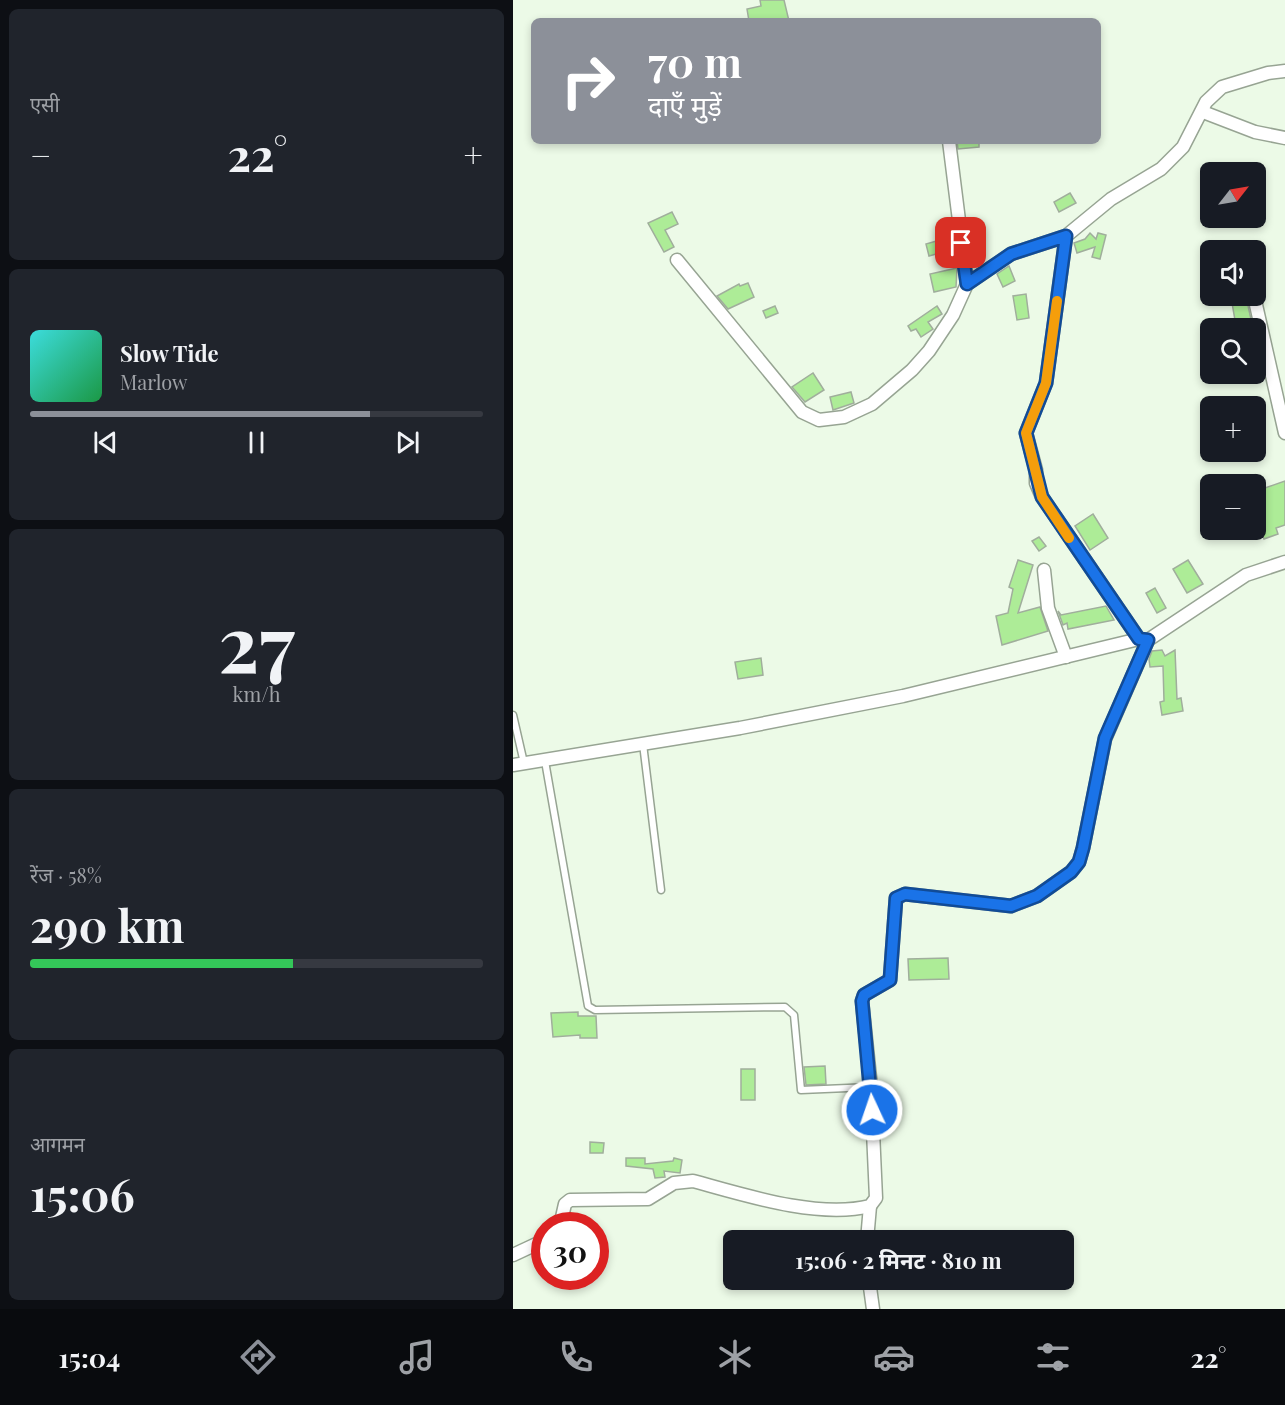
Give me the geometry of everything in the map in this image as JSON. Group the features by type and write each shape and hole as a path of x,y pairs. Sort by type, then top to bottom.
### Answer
{"street":[{"path":"677,260 802,412 819,420 844,417 872,404 912,370 943,331 967,284 1011,254 1066,236 1111,199 1161,169 1183,147 1203,112 1206,102 1222,87 1268,73 1285,71"},
{"path":"1203,112 1255,132 1285,138"},
{"path":"949,144 967,284"},
{"path":"1066,236 1046,383 1026,433 1042,497 1144,640"},
{"path":"1256,306 1285,433"},
{"path":"518,764 643,744 903,696 1144,640 1246,575 1285,562"},
{"path":"1044,570 1048,608 1066,657"},
{"path":"868,1230 870,1206 876,1198 871,1087 862,1001 864,995 890,980 896,898 905,894 1011,906 1037,896 1071,872 1079,862 1083,848 1107,731 1144,640"},
{"path":"564,1212 565,1204 570,1200 648,1199 683,1181 693,1181 778,1203 852,1210 870,1206"},
{"path":"513,1255 531,1247"},
{"path":"870,1290 873,1309"}],"lane":[{"path":"513,715 518,764"},
{"path":"643,744 661,891"},
{"path":"545,761 588,1006 595,1010 785,1007 794,1015 801,1090 871,1087"}],"building":[{"path":"760,0 784,0 788,18 748,18 747,9 761,6"},
{"path":"957,144 979,144 979,147 958,149"},
{"path":"1070,193 1076,203 1059,212 1054,202"},
{"path":"672,212 678,224 665,230 674,247 664,252 648,223"},
{"path":"952,229 954,249 929,256 926,244 940,240 939,232"},
{"path":"1090,233 1096,239 1098,233 1106,235 1100,259 1092,257 1095,247 1077,253 1074,243 1085,239"},
{"path":"1009,266 1015,281 1003,287 997,274"},
{"path":"957,268 956,287 934,292 930,274"},
{"path":"748,283 754,297 728,309 717,296 739,284 740,286"},
{"path":"1026,294 1029,318 1017,320 1013,296"},
{"path":"775,306 778,313 766,318 763,311"},
{"path":"937,306 942,314 928,322 933,329 921,337 916,329 911,331 908,326"},
{"path":"1233,306 1248,306 1251,318 1235,318"},
{"path":"813,373 824,390 805,402 792,387"},
{"path":"851,392 854,403 833,410 830,397"},
{"path":"1285,481 1285,525 1276,528 1278,534 1266,538 1266,488"},
{"path":"1093,514 1108,538 1090,550 1075,526"},
{"path":"1039,537 1046,546 1039,551 1032,541"},
{"path":"1018,560 1033,565 1018,613 1040,607 1048,631 1002,645 996,616 1008,613 1013,589 1009,587"},
{"path":"1188,560 1203,584 1187,593 1173,569"},
{"path":"1155,588 1166,608 1157,613 1146,593"},
{"path":"1106,606 1114,620 1068,629 1067,623 1063,625 1058,611 1061,615"},
{"path":"1162,650 1165,656 1175,650 1177,699 1181,698 1183,711 1162,715 1160,702 1164,701 1163,666 1150,667 1149,659 1152,651"},
{"path":"761,658 763,675 738,679 735,662"},
{"path":"948,958 949,979 909,980 908,959"},
{"path":"578,1012 578,1016 596,1016 597,1038 580,1038 580,1035 553,1037 551,1013"},
{"path":"825,1066 826,1084 806,1085 804,1067"},
{"path":"741,1069 755,1069 755,1100 741,1100"},
{"path":"590,1142 604,1143 603,1153 590,1153"},
{"path":"626,1158 645,1158 645,1164 673,1161 674,1158 682,1160 680,1173 664,1171 665,1177 655,1178 653,1169 626,1166"}],"slow traffic":[{"path":"1057,301 1046,383 1026,433 1036,470 1036,483 1042,497 1069,538"}],"route":[{"path":"872,1110 862,1001 864,995 881,988 890,980 896,898 905,894 1011,906 1037,896 1071,872 1079,862 1083,848 1105,738 1148,640 1139,639 1057,521 1036,483 1036,470 1026,433 1046,383 1066,236 1011,254 994,263 967,284 961,243"}]}
